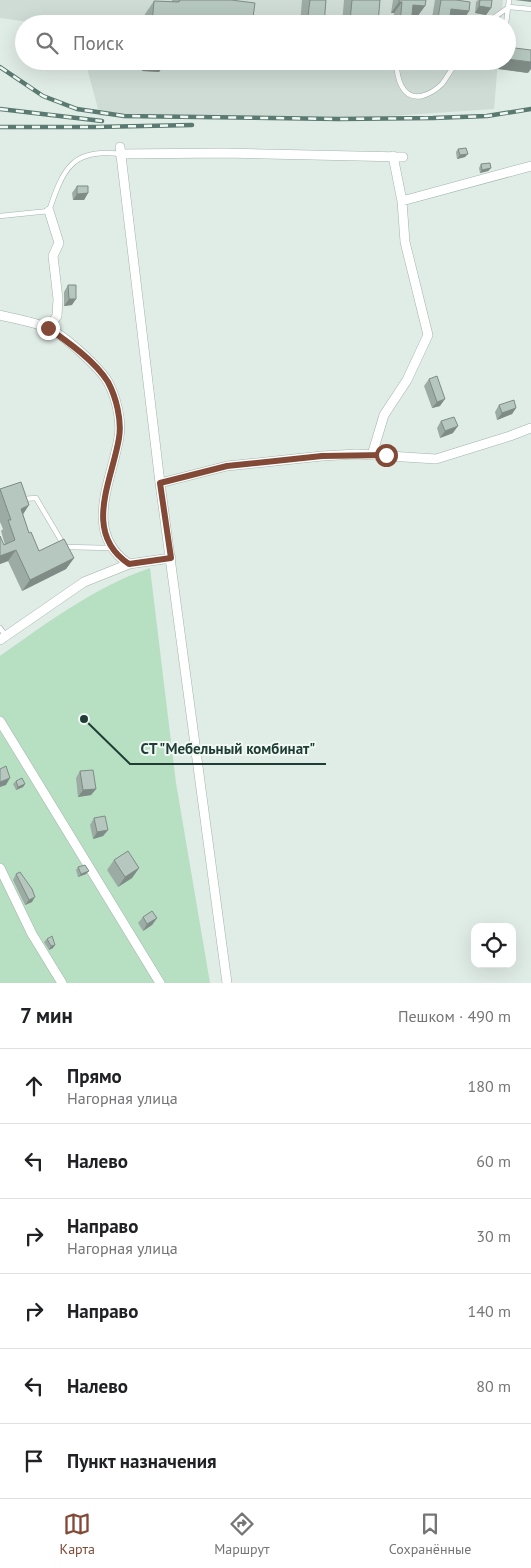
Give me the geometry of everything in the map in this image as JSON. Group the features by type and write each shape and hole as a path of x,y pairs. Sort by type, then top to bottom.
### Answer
{"street":[{"path":"227,983 160,483 120,150 403,156"},
{"path":"372,455 384,415 407,380 428,335 405,242 402,201 393,156"},
{"path":"402,201 531,166"},
{"path":"48,328 57,316 58,298 53,256 58,243 49,211"},
{"path":"0,315 48,328 72,345 107,382 120,417 120,437 103,505 104,530 111,548 118,557 129,564"},
{"path":"160,483 227,466 322,456 372,455 436,459 531,428"},
{"path":"3,638 84,582 129,564 171,558"},
{"path":"0,721 160,983"},
{"path":"0,868 32,934 62,983"}],"lane":[{"path":"507,15 509,0"},
{"path":"496,15 508,6 531,9"},
{"path":"397,70 402,88 406,93 416,97 427,95 441,84 451,70"},
{"path":"0,216 49,211 58,187 70,165 84,155 111,153 120,150"},
{"path":"21,500 36,498 65,547 111,548"},
{"path":"0,628 3,638"}],"shaded area":[{"path":"0,0 503,0 502,15 15,15 15,20 0,18"},
{"path":"87,70 497,70 494,109 375,117 100,116"}],"green space":[{"path":"150,568 176,783 210,983 0,983 0,656 72,606 110,585"}],"building":[{"path":"180,0 231,0 255,3 253,15 153,15 154,1 179,2"},
{"path":"310,0 326,0 325,15 308,15"},
{"path":"352,0 380,0 379,15 351,15"},
{"path":"399,0 426,0 425,6 413,5 412,15 401,15 402,2 399,2"},
{"path":"441,0 470,2 469,11 451,9 450,15 438,15"},
{"path":"480,0 492,0 491,8 479,6"},
{"path":"516,48 531,50 531,62 516,60"},
{"path":"466,148 468,154 460,155 458,149"},
{"path":"490,163 491,168 482,170 481,164"},
{"path":"77,186 88,186 88,193 77,194"},
{"path":"68,285 76,285 76,299 69,299"},
{"path":"437,376 445,399 437,402 429,379"},
{"path":"514,400 516,408 502,413 499,405"},
{"path":"454,417 458,426 445,431 441,421"},
{"path":"21,482 29,505 21,509 29,533 31,532 39,551 64,539 74,558 30,580 16,550 0,556 0,536 4,545 15,540 8,520 11,520 0,489"},
{"path":"6,766 10,778 0,782 0,769"},
{"path":"93,770 96,789 83,790 80,771"},
{"path":"22,778 25,784 18,787 16,781"},
{"path":"105,816 108,830 97,832 94,818"},
{"path":"128,851 139,868 125,877 114,860"},
{"path":"85,865 89,871 81,874 78,867"},
{"path":"20,872 32,889 35,897 29,900 16,874"},
{"path":"152,911 157,918 147,924 143,917"},
{"path":"52,936 55,945 51,946 47,939"}],"railway":[{"path":"0,67 43,96 77,109 124,116 339,119 433,118 487,116 531,109"},
{"path":"0,109 102,121"},
{"path":"0,127 192,125"}],"place":[{"name":"СТ \"Мебельный комбинат\"","path":"84,719"}],"route":[{"path":"48,328 72,345 92,364 107,382 115,400 120,417 120,437 112,462 103,505 104,530 111,548 118,557 129,564 171,558 160,483 227,466 322,456 386,455"}]}
